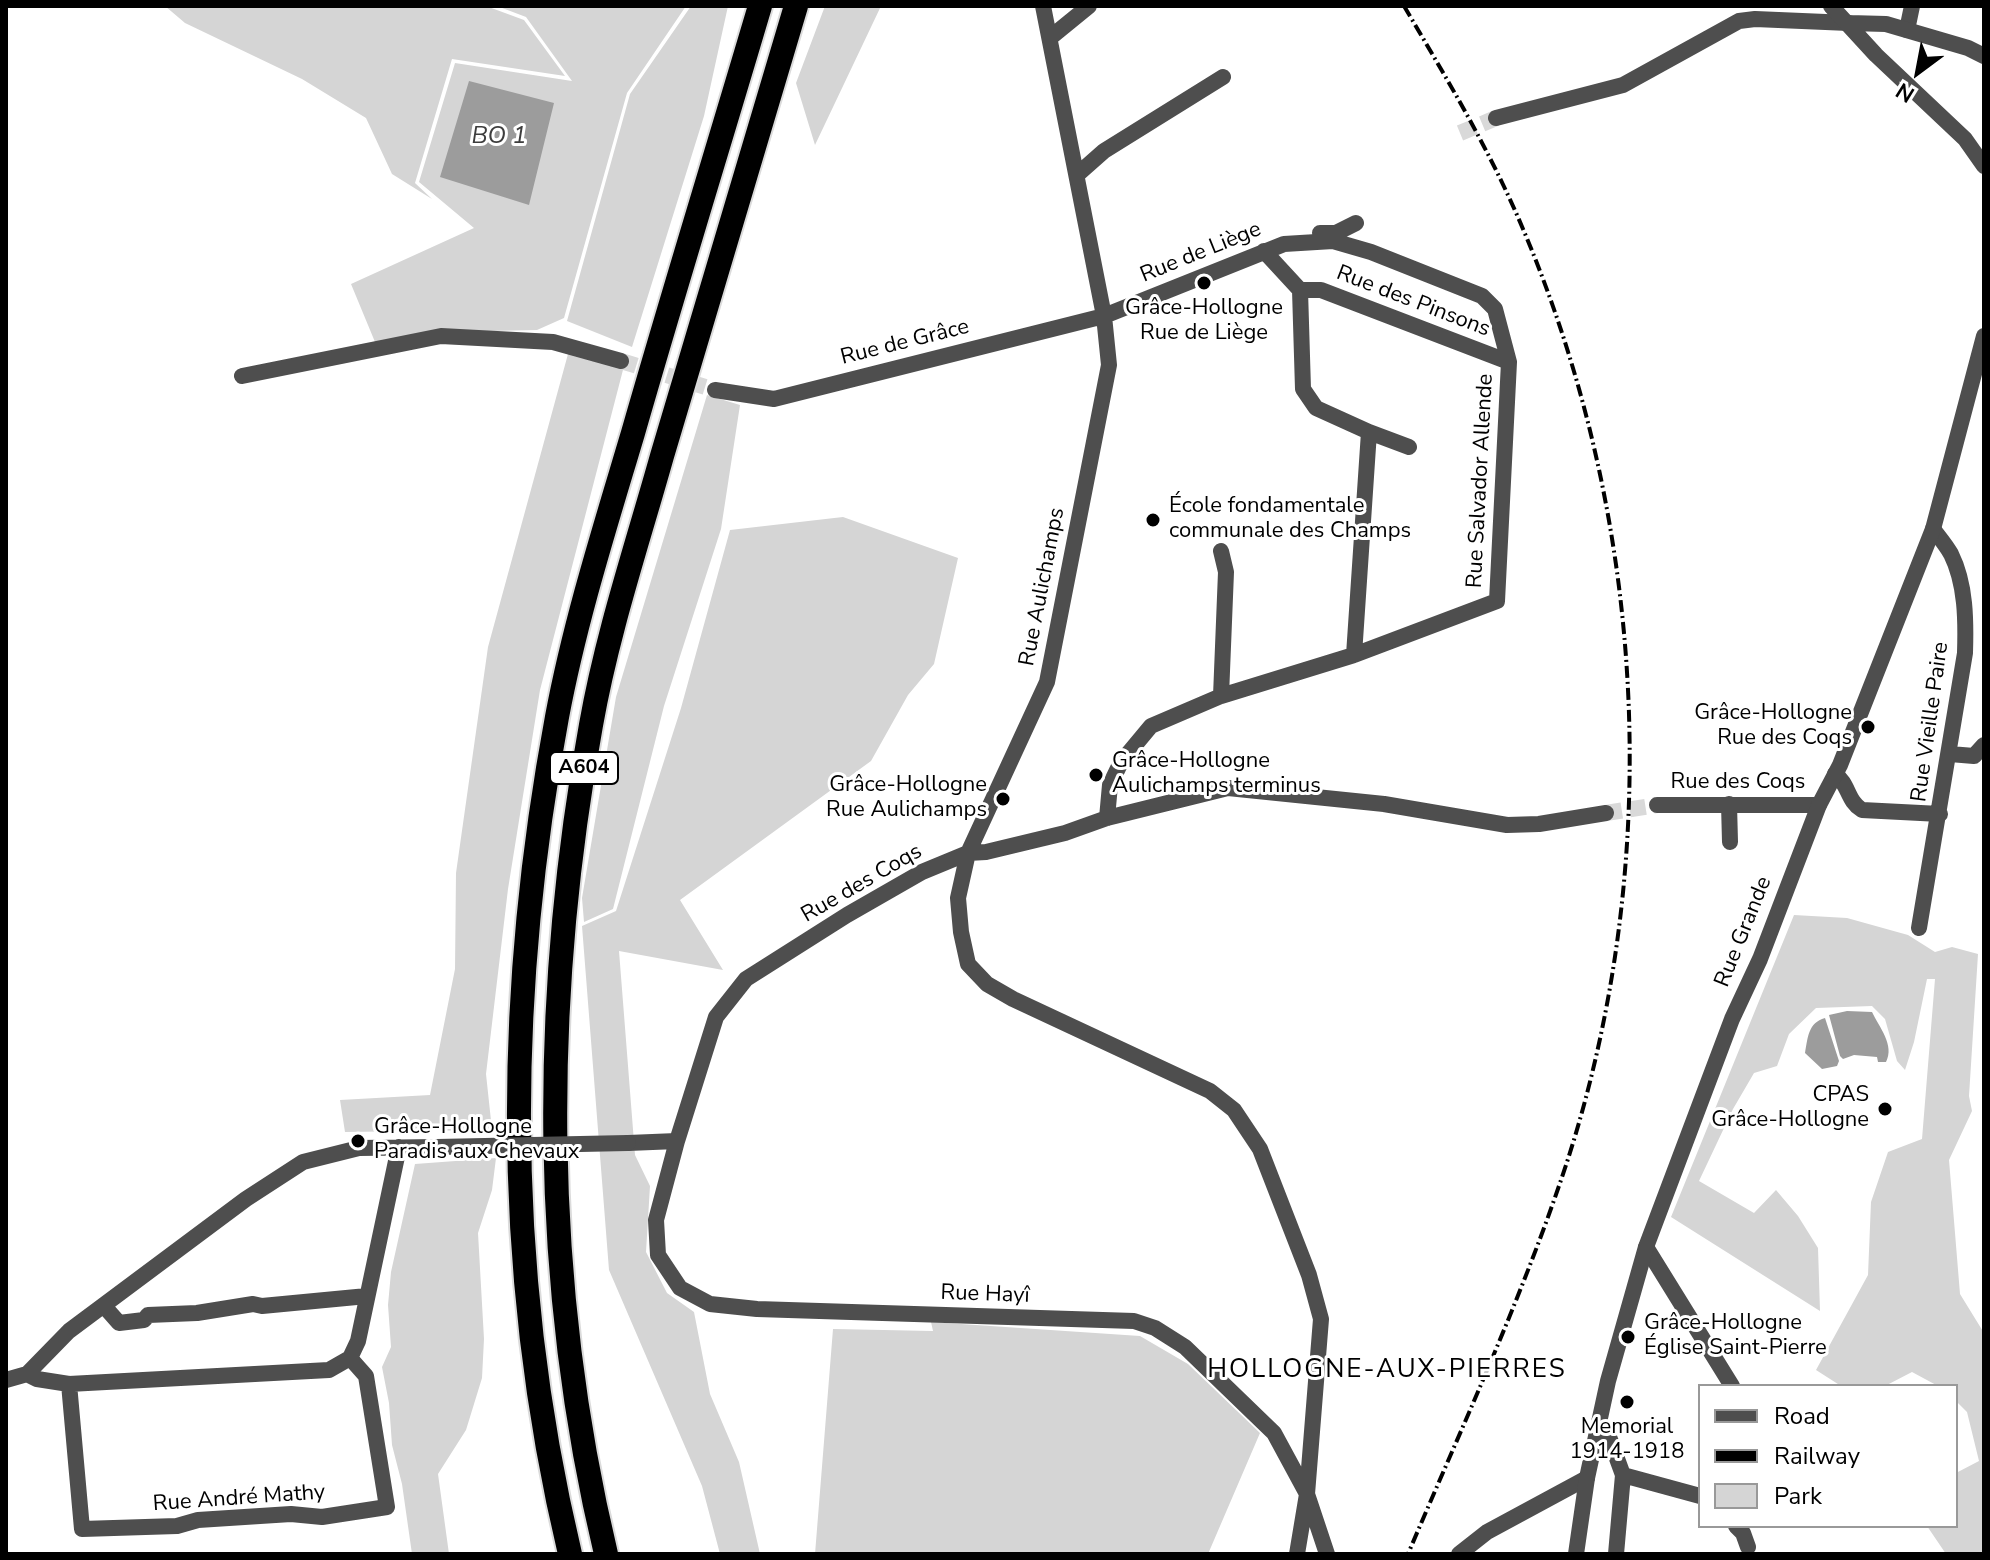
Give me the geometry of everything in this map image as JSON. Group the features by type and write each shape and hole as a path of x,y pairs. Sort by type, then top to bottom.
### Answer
{"highway":[{"name":"A604","path":"570,1554 559,1509 537,1380 522,1246 521,984 535,848 558,713 589,583 760,6"},
{"name":"A604","path":"606,1554 572,1376 558,1245 555,1112 557,986 570,854 591,721 623,593 796,6"}],"street":[{"name":"Rue Aulichamps","path":"1043,6 1078,174 1104,316 1109,365 1047,682 968,853 958,898 961,932 968,964 987,984 1210,1091 1234,1110 1260,1149 1309,1275 1321,1319 1307,1494 1297,1554"},
{"path":"1051,37 1089,6"},
{"path":"1741,6 1769,20"},
{"path":"1831,6 1890,69 1965,139 1984,166"},
{"path":"1907,30 1912,6"},
{"path":"1496,118 1623,85 1739,21 1886,24 1968,48 1984,56"},
{"path":"1078,174 1104,151 1223,77"},
{"name":"Rue de Liège","path":"1104,316 1284,244 1293,233 1336,233 1356,223"},
{"name":"Rue Salvador Allende","path":"1107,818 1110,785 1121,762 1151,726 1221,696 1354,655 1497,601 1509,362 1495,309 1482,296 1371,252 1333,241 1284,244"},
{"path":"1264,251 1300,290 1303,389 1316,408 1409,447"},
{"name":"Rue des Pinsons","path":"1300,290 1321,290 1509,362"},
{"name":"Rue de Grâce","path":"715,390 774,399 1104,316"},
{"path":"242,376 441,336 553,342 621,361"},
{"name":"Rue Grande","path":"1576,1554 1597,1428 1619,1336 1646,1247 1819,805 1835,774 1933,529 1984,336"},
{"path":"1354,655 1369,432"},
{"name":"Rue Vieille Paire","path":"1919,928 1940,814 1971,756 1966,620 1951,555 1933,529"},
{"path":"1221,551 1226,572 1221,696"},
{"path":"1835,774 1843,780 1854,806 1862,810 1940,814"},
{"name":"Rue des Coqs","path":"677,1141 716,1017 746,979 922,872 968,853 986,852 1065,833 1107,818 1228,788 1384,804 1507,825 1539,824 1606,813"},
{"path":"1729,804 1730,842"},
{"name":"Rue des Coqs","path":"1657,805 1819,805"},
{"path":"6,1380 27,1374 69,1331 246,1199 303,1162 359,1148 677,1141"},
{"name":"Rue Hayî","path":"677,1141 656,1220 658,1255 680,1288 710,1304 757,1309 1134,1321 1155,1328 1185,1347 1274,1433 1307,1494 1327,1554"},
{"path":"27,1374 37,1379 69,1384 329,1370 350,1358 358,1341 399,1147"},
{"path":"1646,1247 1731,1384"},
{"path":"104,1306 119,1323 144,1320 148,1315 367,1296"},
{"name":"Rue André Mathy","path":"69,1384 82,1529 177,1526 198,1520 291,1514 322,1517 387,1507 366,1376 350,1358"},
{"path":"1597,1428 1608,1434 1623,1475 1616,1554"},
{"path":"1623,1475 1698,1495"},
{"path":"1459,1554 1487,1532 1587,1478"},
{"path":"1738,1528 1748,1547"}],"green space":[{"path":"165,6 486,6 524,20 565,76 452,59 415,183 432,199 392,174 366,118 302,79 185,23"},
{"path":"497,6 686,6 627,93 564,318 537,330 441,332 375,342 351,284 474,228 419,182 455,63 572,81 526,17"},
{"path":"691,6 728,6 704,116 632,347 567,321 630,94"},
{"path":"825,6 881,6 815,145 796,83"},
{"path":"568,354 624,366 540,690 508,889 486,1074 492,1130 345,1132 340,1100 430,1095 455,969 456,873 488,647"},
{"path":"707,395 740,405 721,529 664,706 613,909 584,922 582,898 616,697"},
{"path":"843,517 958,558 934,664 908,695 871,761 680,900 723,970 619,951 635,1155 650,1186 646,1252 667,1293 694,1312 710,1394 739,1462 760,1554 720,1554 702,1486 609,1270 582,926 616,911 681,708 730,530"},
{"path":"1794,915 1847,918 1908,935 1935,952 1952,947 1978,954 1969,1096 1972,1111 1949,1160 1960,1294 1984,1333 1984,1554 1946,1554 1928,1528 1958,1528 1958,1472 1979,1461 1967,1412 1958,1403 1958,1384 1934,1384 1912,1372 1889,1384 1838,1384 1816,1370 1868,1275 1871,1202 1888,1152 1922,1139 1935,979 1927,979 1905,1070 1897,1061 1885,1019 1872,1006 1816,1008 1789,1034 1777,1066 1754,1073 1699,1181 1754,1213 1776,1190 1798,1216 1818,1248 1820,1311 1671,1217"},
{"path":"496,1158 492,1190 478,1233 484,1339 482,1378 466,1430 438,1474 449,1554 412,1554 402,1484 392,1445 382,1367 391,1347 388,1305 391,1272 415,1164"},
{"path":"931,1322 1140,1336 1188,1364 1260,1433 1208,1554 815,1554 833,1329 933,1331"}],"water":[{"name":"BO 1","path":"469,81 554,103 529,205 440,177"},
{"path":"1847,1011 1872,1012 1889,1049 1886,1062 1878,1062 1877,1057 1854,1055 1843,1059 1840,1056 1829,1015"},
{"path":"1825,1018 1839,1061 1837,1066 1822,1069 1805,1053 1812,1027"}],"tunnel":[{"path":"1460,133 1496,118"},
{"path":"621,361 715,390"},
{"path":"1606,813 1657,805"}],"railway":[{"path":"1404,6 1478,135 1517,215 1560,328 1593,444 1616,562 1628,682 1629,803 1620,923 1599,1042 1568,1159 1513,1309 1408,1554"}],"place":[{"name":"Grâce-Hollogne Rue de Liège","path":"1204,283"},
{"name":"École fondamentale communale des Champs","path":"1153,520"},
{"name":"Grâce-Hollogne Rue des Coqs","path":"1868,727"},
{"name":"Grâce-Hollogne Aulichamps terminus","path":"1096,775"},
{"name":"Grâce-Hollogne Rue Aulichamps","path":"1003,799"},
{"name":"CPAS Grâce-Hollogne","path":"1885,1109"},
{"name":"Grâce-Hollogne Paradis aux Chevaux","path":"358,1141"},
{"name":"Grâce-Hollogne Église Saint-Pierre","path":"1628,1337"},
{"name":"Memorial 1914-1918","path":"1627,1402"}],"district":[{"name":"HOLLOGNE-AUX-PIERRES","path":"1387,1371"}]}
